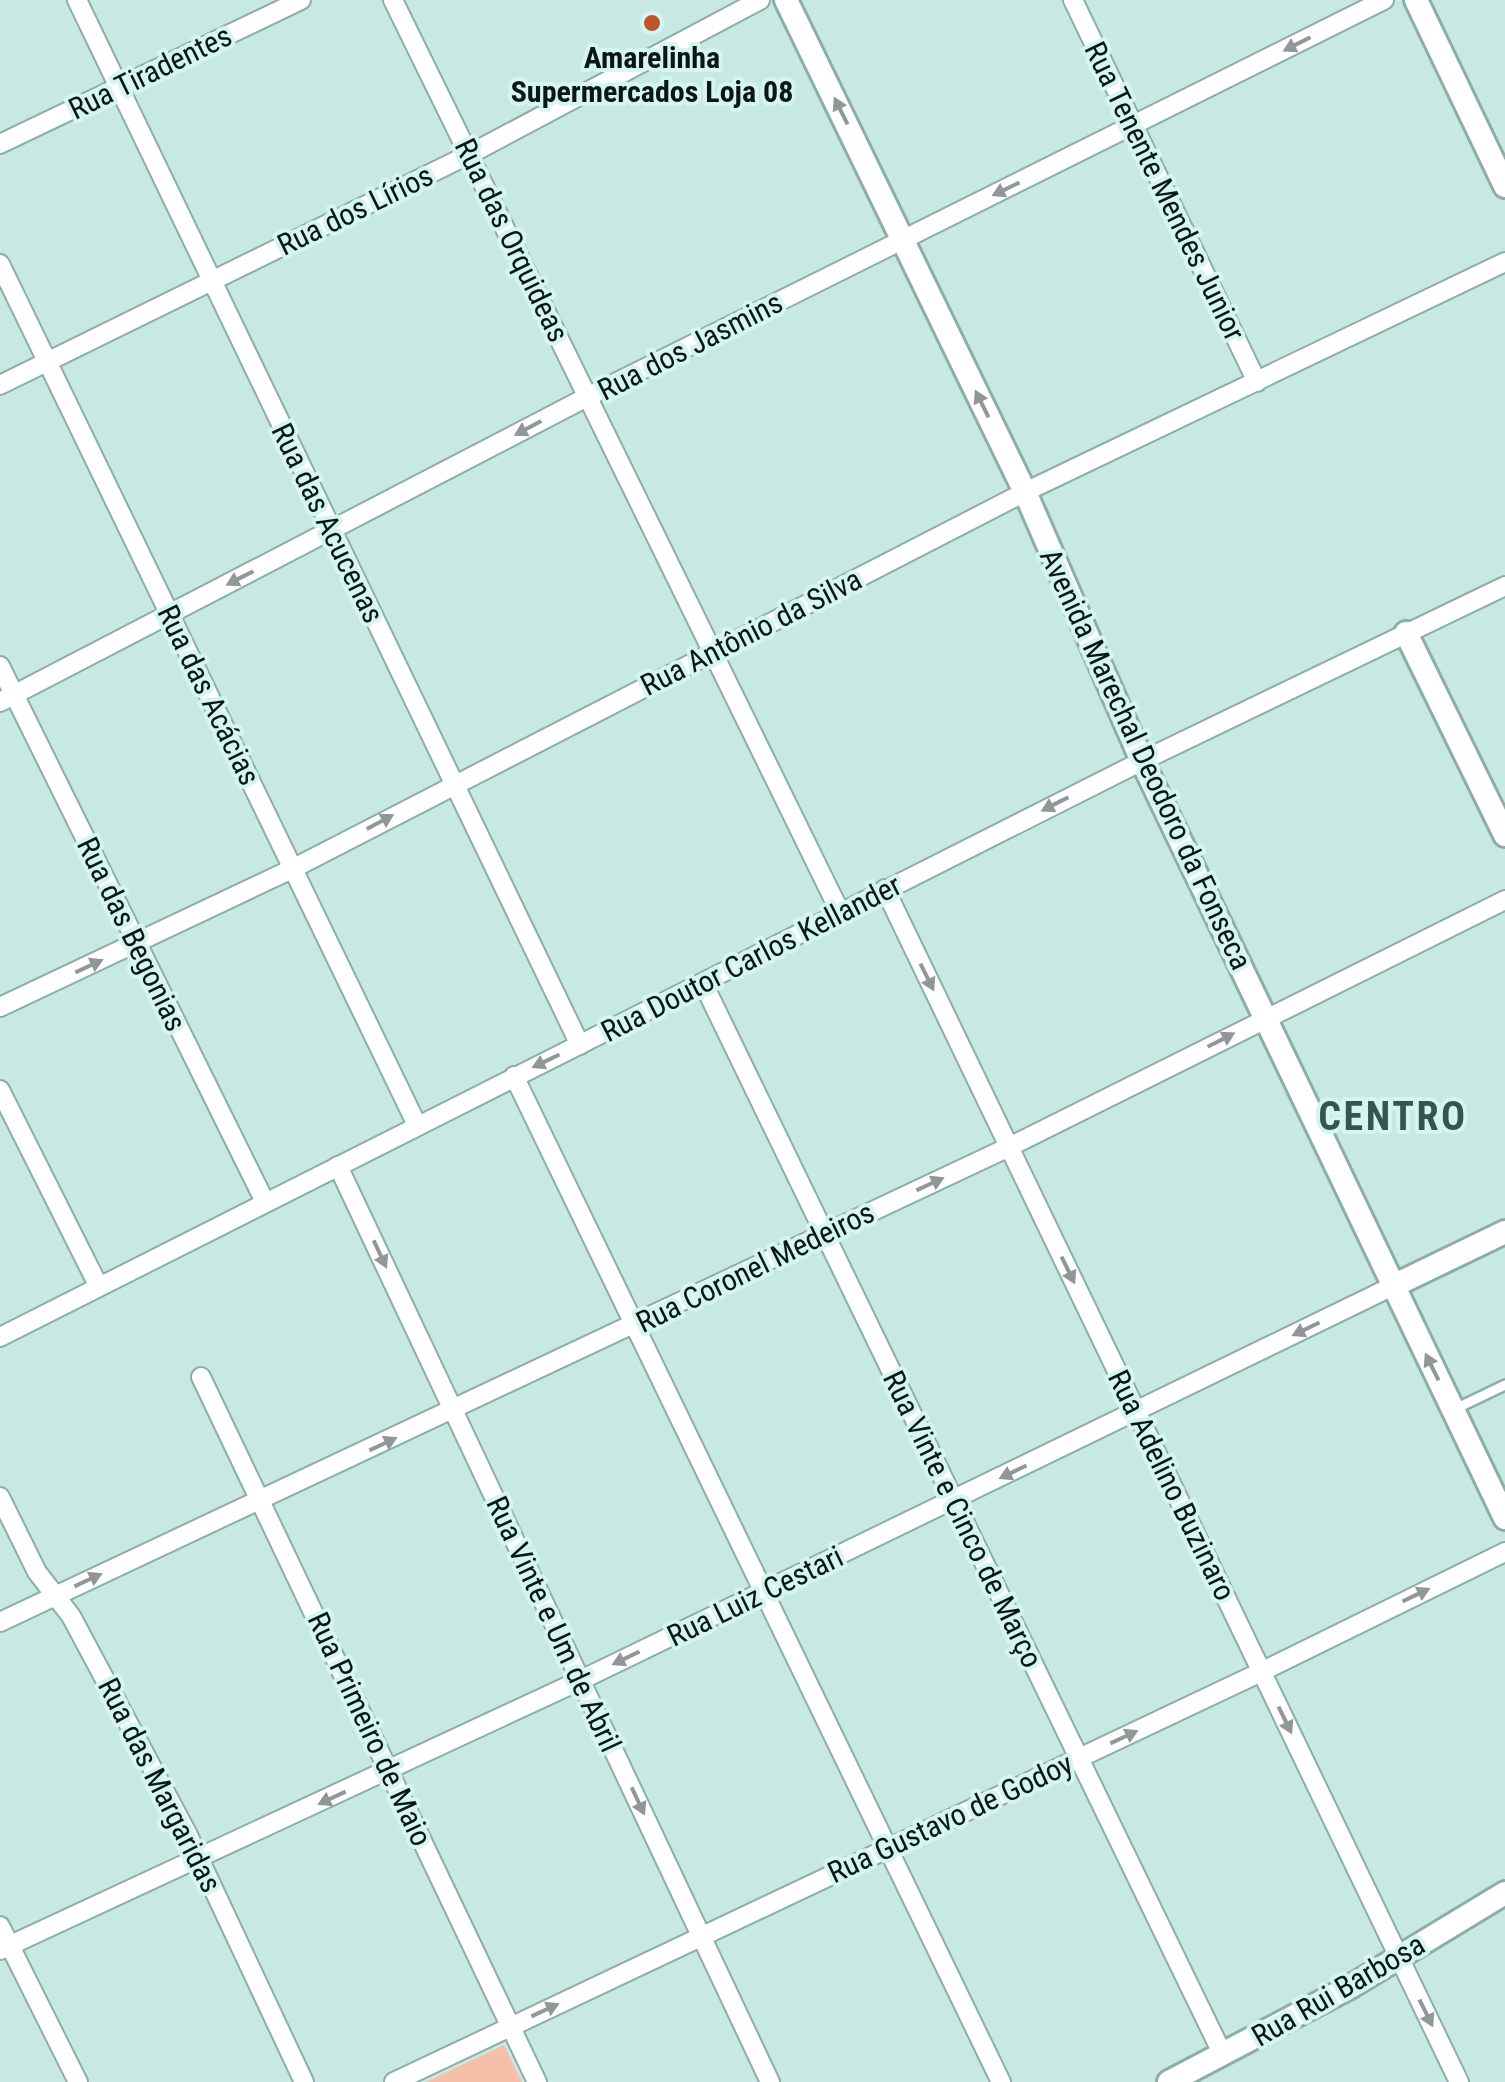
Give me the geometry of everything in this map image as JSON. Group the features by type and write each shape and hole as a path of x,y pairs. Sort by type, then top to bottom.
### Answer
{"street":[{"name":"Rua das Acucenas","path":"77,0 580,1044"},
{"name":"Rua Tiradentes","path":"0,144 300,0"},
{"name":"Rua das Orquideas","path":"393,0 840,912"},
{"name":"Rua dos Lírios","path":"0,385 470,154 760,0"},
{"name":"Avenida Marechal Deodoro da Fonseca","path":"786,0 1025,492 1142,761 1505,1518"},
{"name":"Rua Tenente Mendes Junior","path":"1073,0 1256,382"},
{"name":"Rua dos Jasmins","path":"7,699 589,396 1384,0"},
{"path":"1416,0 1505,186"},
{"name":"Rua Antônio da Silva","path":"0,1007 294,868 1025,492 1505,262"},
{"name":"Rua das Acácias","path":"0,264 417,1125"},
{"name":"Rua Doutor Carlos Kellander","path":"0,1337 885,889 1505,586"},
{"path":"1406,633 1505,836"},
{"name":"Rua das Begonias","path":"0,666 7,699 137,944 265,1202"},
{"name":"Rua Adelino Buzinaro","path":"885,889 1458,2082"},
{"name":"Rua Coronel Medeiros","path":"0,1622 454,1412 1009,1147 1505,900"},
{"name":"Rua Vinte e Cinco de Março","path":"703,983 1223,2055"},
{"path":"514,1076 1001,2082"},
{"path":"0,1090 98,1285"},
{"name":"Rua Vinte e Um de Abril","path":"338,1166 770,2082"},
{"name":"Rua Luiz Cestari","path":"5,1947 581,1680 1505,1232"},
{"name":"Rua Primeiro de Maio","path":"201,1377 538,2082"},
{"name":"Rua das Margaridas","path":"0,1497 37,1572 71,1616 200,1859 304,2082"},
{"name":"Rua Gustavo de Godoy","path":"394,2082 1261,1672 1505,1552"},
{"name":"Rua Rui Barbosa","path":"1169,2082 1505,1893"},
{"path":"0,1926 5,1947 78,2082"}],"lane":[{"path":"1453,1410 1505,1385"}],"shaded area":[{"path":"504,2045 522,2082 426,2082"}],"place":[{"name":"Amarelinha Supermercados Loja 08","path":"652,23"}],"district":[{"name":"CENTRO","path":"1393,1116"}]}
